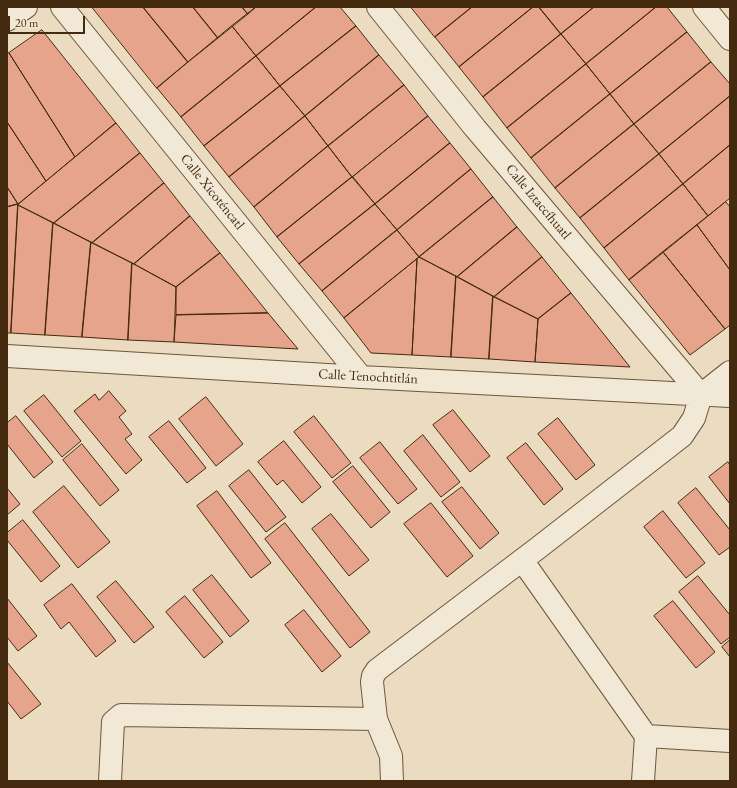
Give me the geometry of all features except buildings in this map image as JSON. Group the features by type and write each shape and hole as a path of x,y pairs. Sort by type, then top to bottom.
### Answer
{"street":[{"path":"7,20 26,7"},
{"name":"Calle Xicoténcatl","path":"62,7 361,377"},
{"name":"Calle Iztaccíhuatl","path":"378,7 475,128 701,395"},
{"path":"704,7 730,39"},
{"name":"Calle Tenochtitlán","path":"7,356 361,377 730,396"},
{"path":"392,781 391,756 376,719 372,682 373,676 377,670 682,436 694,418 701,395 730,372"},
{"path":"522,560 646,736 643,781"},
{"path":"110,781 113,722 121,715 376,719"},
{"path":"646,736 730,741"}]}
